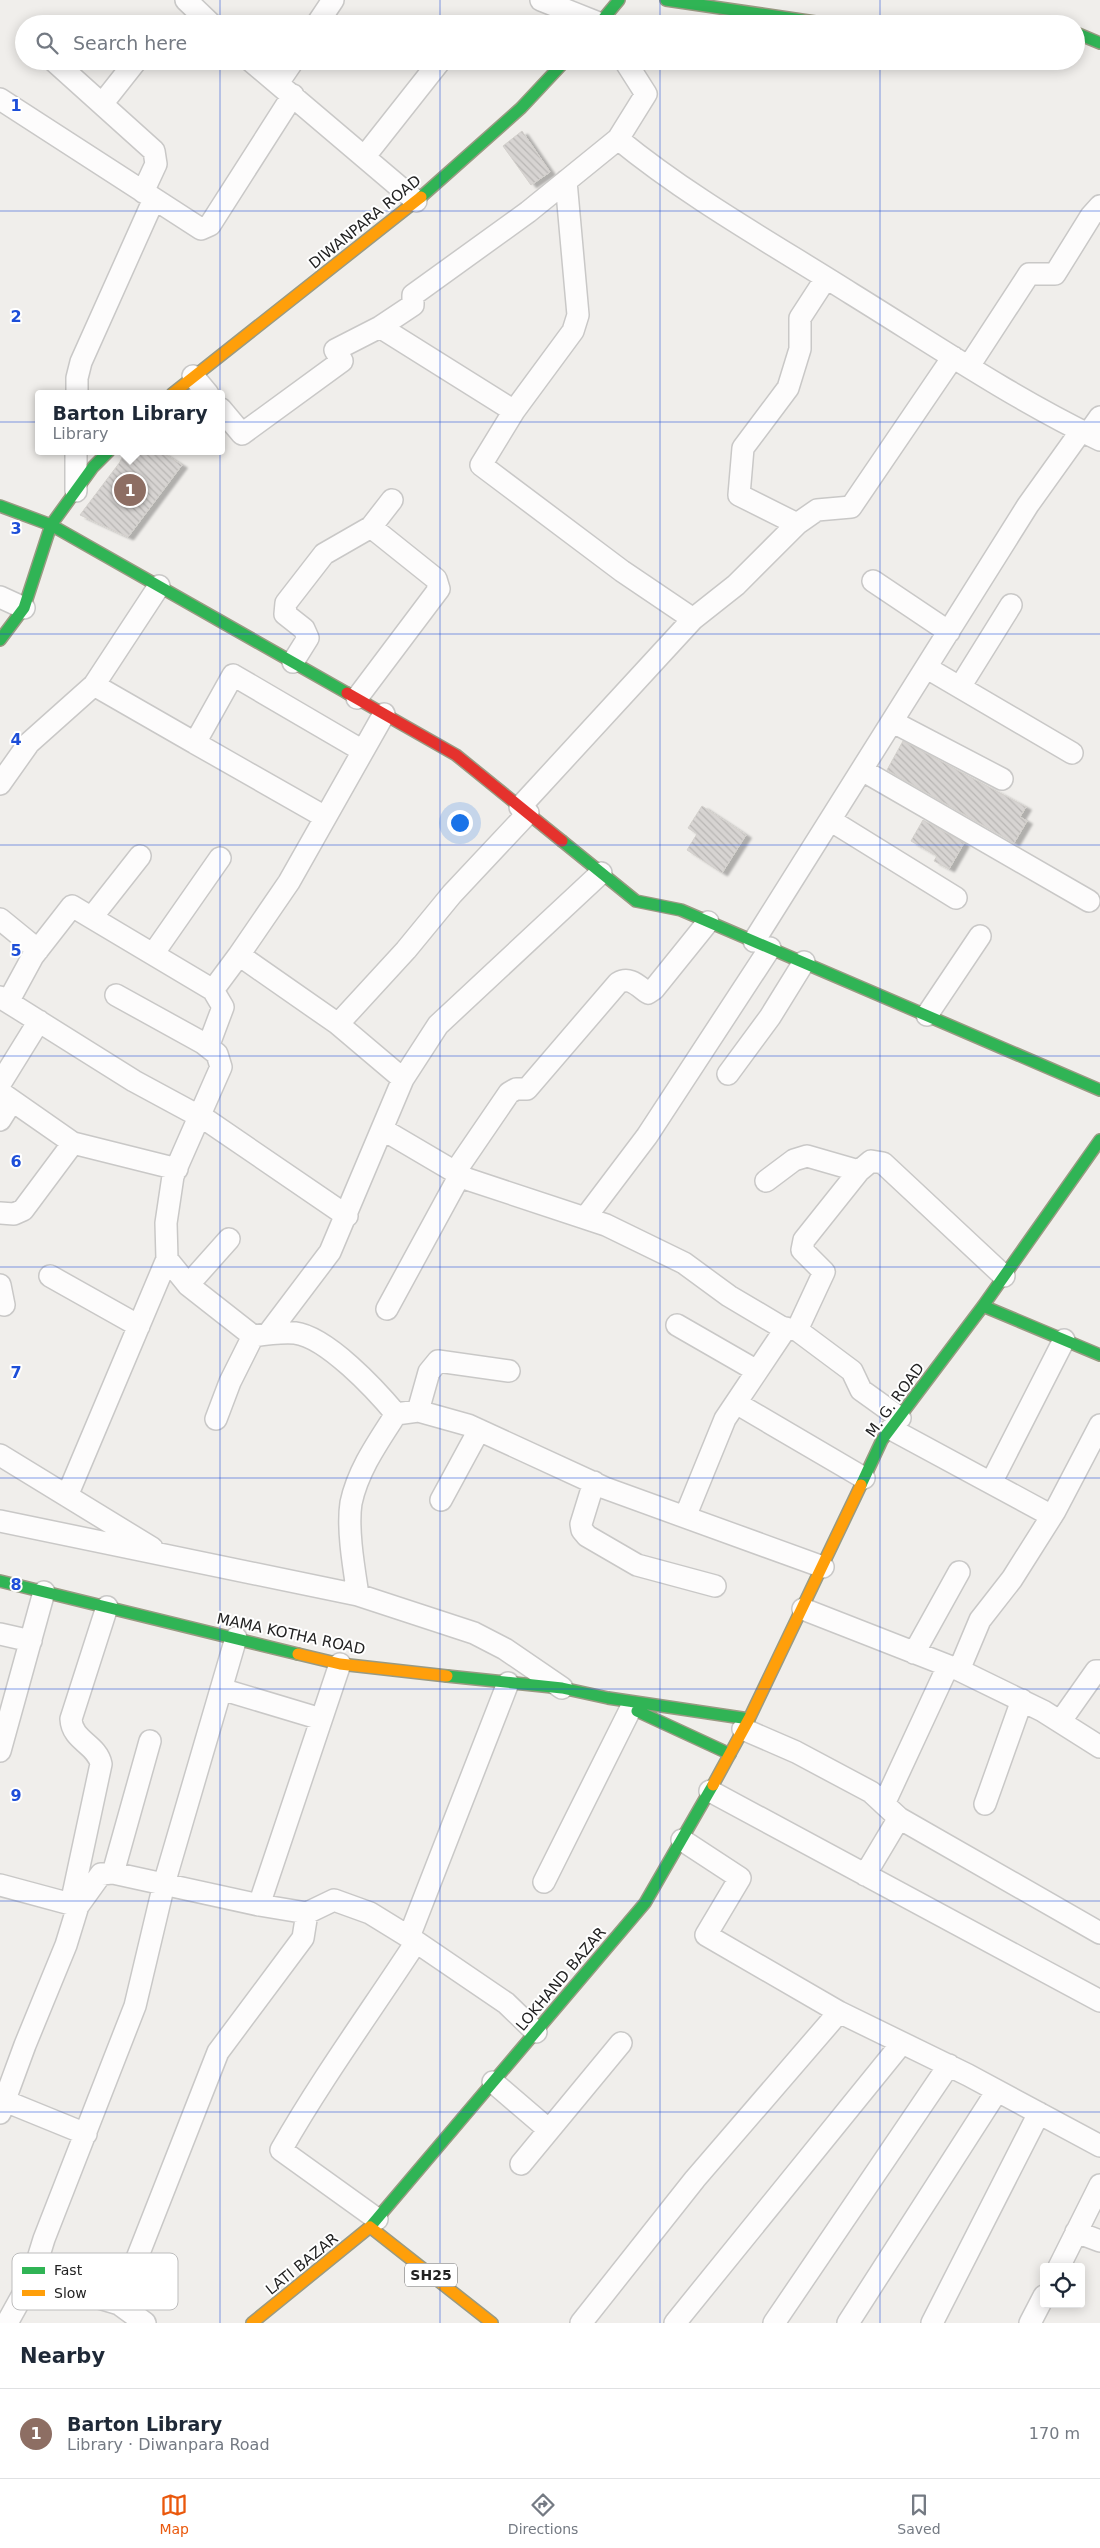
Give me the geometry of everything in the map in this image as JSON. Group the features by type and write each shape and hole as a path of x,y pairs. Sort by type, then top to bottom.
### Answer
{"street":[{"path":"323,15 333,0"},
{"path":"541,0 579,15"},
{"path":"607,15 619,0"},
{"path":"666,0 768,15"},
{"path":"187,1 202,15"},
{"path":"1085,37 1100,43"},
{"path":"64,70 154,151 156,164 148,196 81,362 77,378 77,390"},
{"path":"102,104 129,70"},
{"path":"262,70 416,201"},
{"path":"0,99 195,226 206,229 286,89 291,70"},
{"path":"365,156 433,70"},
{"name":"DIWANPARA ROAD","path":"177,390 416,201 534,96 557,70"},
{"path":"225,414 242,434 342,361 335,350 380,327 413,305 413,295 528,212 618,139 646,94 631,70"},
{"path":"618,139 655,169 826,278 961,362 1089,435"},
{"path":"566,181 578,315 573,331 514,411 481,465 622,571 693,620"},
{"path":"338,1024 406,950 524,810 693,620 736,585 797,524 816,510 851,507 1029,274 1055,274 1091,216 1100,206"},
{"path":"797,524 739,495 743,448 788,388 800,350 800,318 826,278"},
{"path":"380,327 514,411"},
{"path":"193,376 205,390"},
{"path":"585,1218 647,1136 762,945 830,820 1028,505 1089,435 1100,417"},
{"path":"76,455 76,491"},
{"path":"0,640 24,608 50,525 93,467 105,455"},
{"path":"293,662 308,638 304,629 285,614 286,603 324,554 371,527 392,500"},
{"path":"0,506 50,525 456,755 636,901 681,910 1100,1090"},
{"path":"357,698 439,589 436,579 371,527"},
{"path":"873,581 949,632"},
{"path":"0,784 29,743 94,685 158,586"},
{"path":"0,597 24,608"},
{"path":"960,688 1010,605"},
{"path":"927,668 1072,753"},
{"path":"194,743 233,675 363,751"},
{"path":"94,685 325,818"},
{"path":"213,990 289,882 384,714"},
{"path":"893,722 1002,779"},
{"path":"862,770 1089,900"},
{"path":"830,820 956,898"},
{"path":"92,917 140,856"},
{"path":"153,954 220,858"},
{"path":"216,1419 230,1382 261,1335 330,1252 347,1216 403,1079 438,1026 601,873"},
{"path":"208,1047 223,1007 213,990 72,906 4,999 134,1081 201,1117 347,1216"},
{"path":"0,919 38,950"},
{"path":"386,1309 458,1174 509,1093 527,1089 618,983 624,980 632,980 648,993 654,989 708,922"},
{"path":"927,1016 980,936"},
{"path":"239,955 338,1024 403,1079"},
{"path":"728,1074 770,1017 804,962"},
{"path":"67,1496 167,1259 166,1223 173,1176 201,1117 221,1067 216,1054 208,1047 116,995"},
{"path":"0,1084 39,1021"},
{"path":"0,1120 6,1097 73,1142 177,1169"},
{"path":"382,1129 458,1174 606,1224 684,1263 729,1296 792,1329 852,1371 861,1390 895,1423 991,1483 1052,1516"},
{"name":"M. G. ROAD","path":"746,1724 803,1609 882,1440 983,1306 1100,1140"},
{"path":"5,1211 23,1210 73,1142"},
{"path":"766,1182 794,1160 807,1156 859,1171"},
{"path":"685,1517 720,1430 757,1371 792,1329 824,1272 802,1250 804,1240 859,1171 870,1161 883,1163 1004,1276"},
{"path":"188,1285 229,1239"},
{"path":"167,1259 188,1285 261,1335 296,1333 320,1343 373,1386 396,1414"},
{"path":"50,1276 139,1326"},
{"path":"0,1285 4,1306"},
{"path":"983,1306 1100,1355"},
{"path":"677,1325 757,1371"},
{"path":"991,1483 1064,1340"},
{"path":"418,1411 429,1372 438,1360 509,1370"},
{"path":"736,1403 864,1478"},
{"path":"358,1595 352,1555 351,1504 366,1460 396,1414 418,1411 479,1430 594,1482 822,1567"},
{"path":"884,1804 980,1620 1012,1579 1052,1516 1100,1425"},
{"path":"441,1500 479,1430"},
{"path":"0,1455 165,1556"},
{"path":"594,1482 581,1524 582,1530 587,1536 637,1564 715,1586"},
{"path":"0,1521 358,1595 474,1632 505,1649 562,1688"},
{"path":"914,1653 959,1572"},
{"name":"MAMA KOTHA ROAD","path":"0,1581 340,1664 562,1688 746,1724"},
{"path":"0,1751 44,1592"},
{"path":"86,2134 2,2107 24,2045 66,1945 101,1764 100,1757 71,1728 71,1719 107,1607"},
{"path":"803,1609 954,1668 1022,1700 1100,1747"},
{"path":"0,1634 31,1641"},
{"path":"40,2253 135,2006 164,1884 236,1638"},
{"path":"259,1905 340,1664"},
{"path":"1060,1722 1096,1671 1100,1671"},
{"path":"373,2223 282,2150 310,2100 362,2026 413,1940 508,1683"},
{"path":"221,1689 321,1719"},
{"name":"MAMA KOTHA ROAD","path":"608,1698 730,1754"},
{"path":"985,1804 1022,1700"},
{"path":"544,1882 630,1708"},
{"path":"746,1724 871,1792 899,1818 1100,1934"},
{"name":"LOKHAND BAZAR","path":"373,2223 645,1903 710,1791 746,1724"},
{"path":"113,1872 150,1741"},
{"path":"710,1791 1100,2001"},
{"path":"865,1875 899,1818"},
{"path":"682,1840 740,1878 706,1935 839,2012 998,2091 1100,2146"},
{"path":"74,1905 101,1874 113,1872 259,1905 307,1913 334,1900 370,1913 413,1940 506,2003 536,2032"},
{"path":"0,1884 74,1905"},
{"path":"139,2253 218,2052 303,1938 307,1913"},
{"path":"581,2323 695,2179 839,2012"},
{"path":"521,2164 621,2043"},
{"path":"676,2323 902,2043"},
{"path":"774,2323 949,2066"},
{"path":"493,2082 550,2130"},
{"path":"848,2323 998,2091"},
{"path":"932,2323 1039,2113"},
{"path":"1061,2263 1100,2185"},
{"name":"LATI BAZAR","path":"252,2323 373,2223"},
{"name":"SH25","path":"373,2223 492,2323"},
{"path":"1076,2232 1100,2241"},
{"path":"1030,2323 1040,2304"},
{"path":"6,2323 14,2310"},
{"path":"128,2310 146,2323"}],"building":[{"path":"522,131 550,172 531,185 503,146"},
{"path":"123,455 166,455 182,465 128,537 80,515 120,462"},
{"path":"903,741 1026,807 1020,817 1027,821 1014,843 887,770"},
{"path":"702,806 746,835 722,873 687,850 697,834 688,828"},
{"path":"923,820 964,843 949,869 934,861 937,856 911,841"}],"traffic: fast":[{"path":"606,15 619,0"},
{"path":"666,0 768,15"},
{"path":"1085,37 1100,43"},
{"path":"421,197 521,108 557,70"},
{"path":"0,640 24,608 51,525 93,467 105,455"},
{"path":"0,506 51,525 347,693"},
{"path":"562,841 636,901 681,910 1100,1090"},
{"path":"861,1485 882,1440 983,1306 1100,1140"},
{"path":"983,1306 1100,1355"},
{"path":"0,1581 298,1654"},
{"path":"447,1676 562,1688 608,1698 749,1719"},
{"path":"637,1711 730,1754"},
{"path":"370,2227 645,1903 713,1785"}],"traffic: slow":[{"path":"177,390 421,197"},
{"path":"713,1785 749,1719 861,1485"},
{"path":"298,1654 340,1664 447,1676"},
{"path":"252,2323 370,2227 492,2323"}],"traffic: jam":[{"path":"347,693 456,755 562,841"}],"place":[{"name":"Barton Library","path":"130,490"}]}
